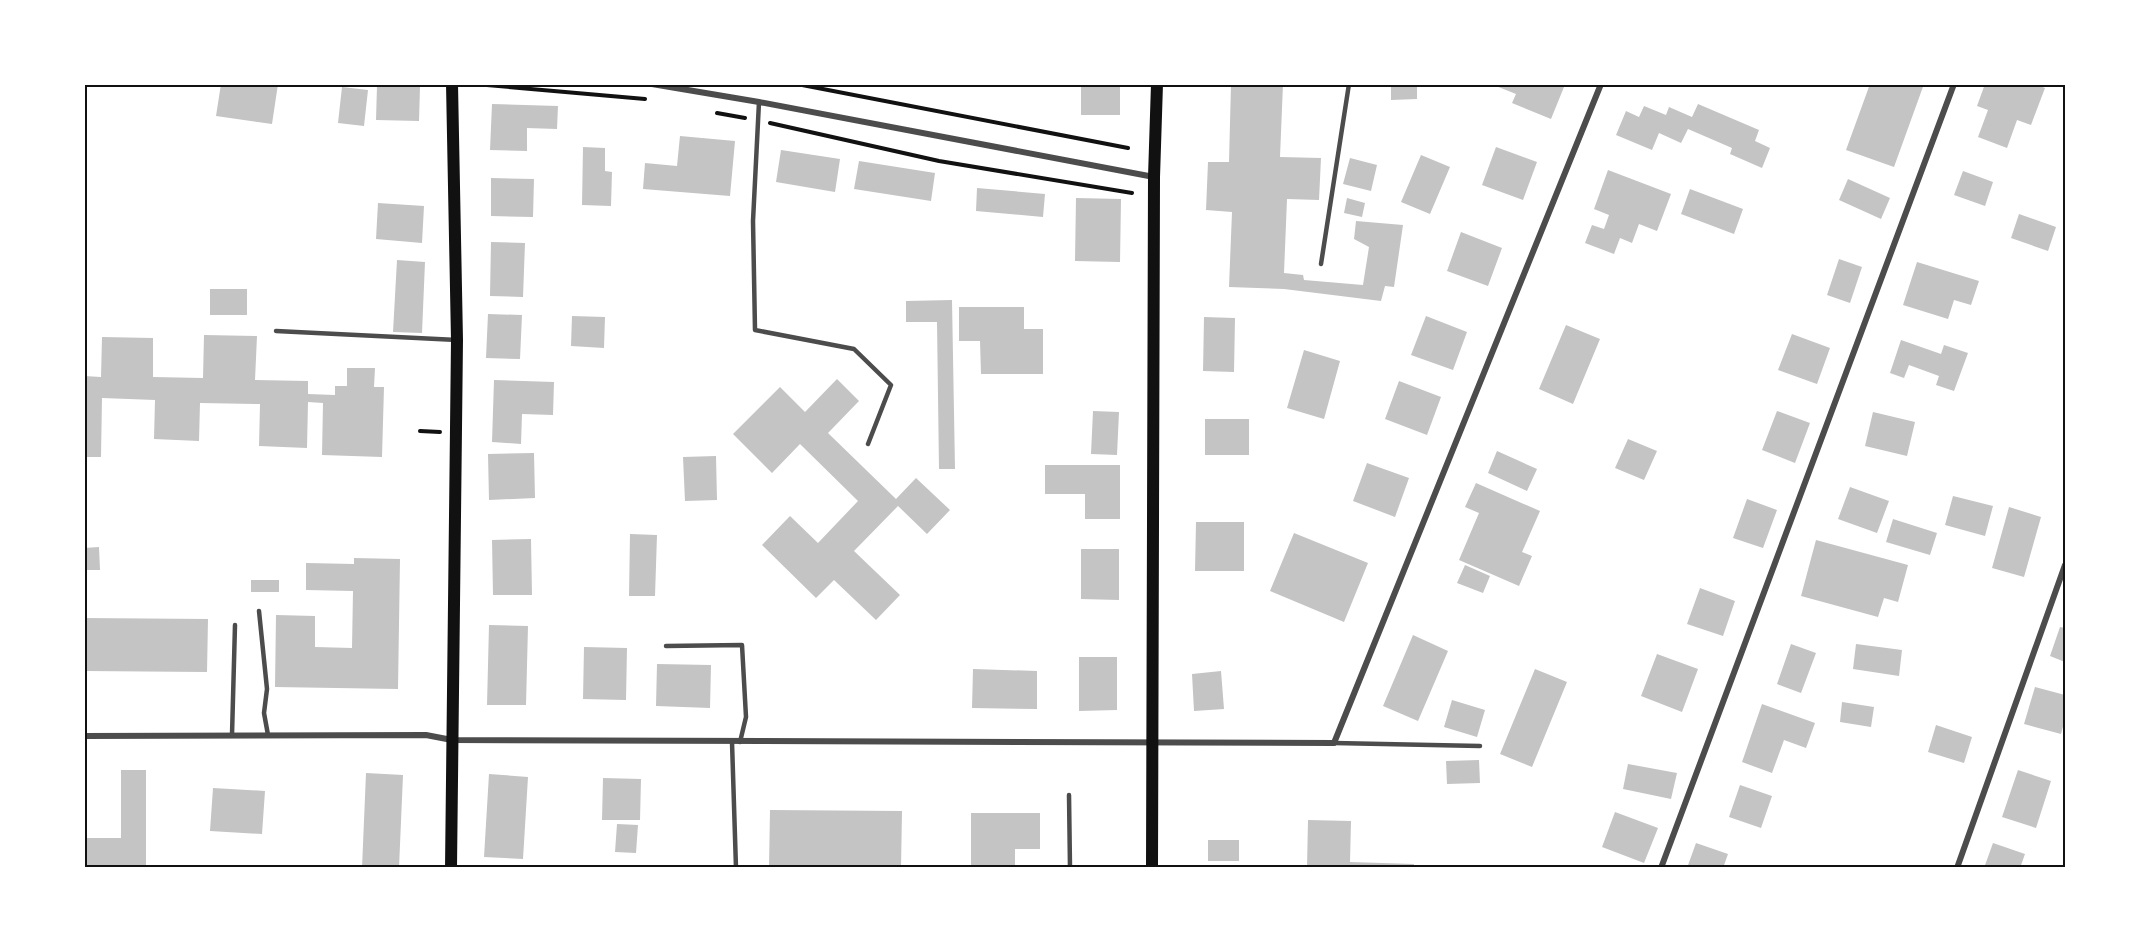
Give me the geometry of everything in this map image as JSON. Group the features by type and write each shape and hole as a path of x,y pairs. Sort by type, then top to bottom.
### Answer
{"main road":[{"path":"451,868 457,339 452,84"},
{"path":"1152,868 1154,177 1157,84"}],"street":[{"path":"652,84 1154,177"},
{"path":"84,736 426,735 452,740 1334,743 1601,84"},
{"path":"1661,868 1954,84"},
{"path":"1957,868 2065,565"}],"lane":[{"path":"1321,264 1349,84"},
{"path":"759,102 753,221 755,330 854,350 891,385 868,444"},
{"path":"276,331 457,339"},
{"path":"259,611 267,689 264,713 268,735"},
{"path":"232,735 235,625"},
{"path":"666,646 742,645 746,717 740,742"},
{"path":"732,742 736,868"},
{"path":"1334,743 1480,746"},
{"path":"1069,795 1070,868"}],"path":[{"path":"475,84 650,100"},
{"path":"797,84 1128,148"},
{"path":"714,112 939,161 1132,193"}],"building":[{"path":"221,84 278,84 272,124 216,116"},
{"path":"1081,84 1120,84 1120,115 1081,115"},
{"path":"1231,84 1283,84 1280,157 1321,158 1319,200 1287,199 1284,273 1303,275 1304,280 1363,285 1369,247 1354,239 1356,221 1403,225 1394,287 1385,286 1381,301 1284,289 1229,287 1232,212 1206,210 1208,162 1229,162"},
{"path":"1391,84 1417,84 1417,99 1391,100"},
{"path":"1497,84 1558,84 1564,87 1551,119 1512,103 1516,94 1496,86"},
{"path":"1870,84 1924,84 1894,167 1846,150"},
{"path":"1985,84 2035,84 2045,88 2031,125 2017,120 2007,148 1978,137 1988,110 1977,106"},
{"path":"377,86 420,87 419,121 376,120"},
{"path":"342,87 368,90 364,126 338,123"},
{"path":"492,104 558,106 557,129 527,128 527,151 490,150"},
{"path":"1698,104 1759,130 1755,141 1770,148 1762,168 1730,154 1732,148 1688,129 1681,143 1659,133 1652,150 1616,135 1626,111 1639,117 1644,106 1666,115 1669,107 1692,117"},
{"path":"680,136 735,141 730,196 643,189 645,163 677,166"},
{"path":"583,147 605,148 605,171 612,172 611,206 582,205"},
{"path":"1496,147 1537,162 1523,200 1482,185"},
{"path":"781,150 840,159 835,192 776,182"},
{"path":"1421,155 1450,167 1430,214 1401,202"},
{"path":"1350,158 1377,165 1371,191 1343,184"},
{"path":"859,161 935,173 931,201 854,189"},
{"path":"1608,170 1671,194 1657,231 1639,224 1632,243 1620,238 1614,254 1585,243 1592,225 1604,229 1609,215 1594,209"},
{"path":"1963,171 1993,182 1985,206 1954,195"},
{"path":"491,178 534,179 533,217 491,216"},
{"path":"1848,179 1890,198 1881,219 1839,200"},
{"path":"977,188 1045,194 1043,217 976,211"},
{"path":"1690,189 1743,209 1734,234 1681,214"},
{"path":"1076,198 1121,199 1120,262 1075,261"},
{"path":"1347,198 1365,203 1362,217 1344,213"},
{"path":"378,203 424,206 422,243 376,239"},
{"path":"2019,214 2056,227 2048,251 2011,238"},
{"path":"1461,232 1502,248 1488,286 1447,271"},
{"path":"491,242 525,243 523,297 490,296"},
{"path":"1839,259 1862,267 1850,303 1827,295"},
{"path":"397,260 425,262 422,333 393,332"},
{"path":"1917,262 1979,281 1971,305 1954,300 1948,319 1903,305"},
{"path":"210,289 247,289 247,315 210,315"},
{"path":"952,300 955,469 939,469 937,322 906,322 906,301"},
{"path":"959,307 1024,307 1024,329 1043,329 1043,374 981,374 980,341 959,341"},
{"path":"488,314 522,315 520,359 486,358"},
{"path":"572,316 605,317 604,348 571,346"},
{"path":"1426,316 1467,332 1453,370 1411,355"},
{"path":"1204,317 1235,318 1234,372 1203,371"},
{"path":"1566,325 1600,339 1573,404 1539,389"},
{"path":"1792,334 1830,348 1817,384 1778,370"},
{"path":"204,335 257,336 255,380 308,381 308,394 335,395 335,386 347,386 347,368 375,368 374,387 384,387 382,457 322,455 323,403 308,402 307,448 259,446 260,404 200,403 199,441 154,439 155,400 102,398 101,457 84,457 84,376 101,377 102,337 153,338 153,377 203,378"},
{"path":"1901,340 1941,354 1944,345 1968,353 1954,391 1936,385 1939,376 1909,365 1904,378 1890,373"},
{"path":"1304,350 1340,361 1324,419 1287,408"},
{"path":"837,379 859,401 828,433 896,499 916,478 950,510 927,534 898,506 854,551 900,595 876,620 834,580 816,598 762,545 790,516 818,543 858,501 800,444 772,473 733,434 780,387 805,412"},
{"path":"494,380 554,382 553,415 522,414 521,444 492,442"},
{"path":"1399,381 1441,397 1427,435 1385,419"},
{"path":"1093,411 1119,412 1117,455 1091,454"},
{"path":"1777,411 1810,423 1795,463 1762,450"},
{"path":"1873,412 1915,422 1907,456 1865,446"},
{"path":"1205,419 1249,419 1249,455 1205,455"},
{"path":"1628,439 1657,451 1644,480 1615,468"},
{"path":"1497,451 1537,469 1527,491 1488,473"},
{"path":"534,453 535,498 489,500 488,454"},
{"path":"716,456 717,500 685,501 683,457"},
{"path":"1367,463 1409,478 1395,517 1353,501"},
{"path":"1045,465 1120,465 1120,519 1085,519 1085,494 1045,494"},
{"path":"1476,483 1540,511 1522,552 1532,556 1519,586 1459,560 1479,513 1465,507"},
{"path":"1850,487 1889,501 1877,533 1838,519"},
{"path":"1953,496 1993,506 1985,536 1945,525"},
{"path":"1747,499 1777,510 1763,548 1733,538"},
{"path":"2009,507 2041,517 2024,577 1992,568"},
{"path":"1893,519 1937,533 1930,555 1886,542"},
{"path":"1196,522 1244,522 1244,571 1195,571"},
{"path":"1294,533 1368,563 1344,622 1270,591"},
{"path":"630,534 657,535 655,596 629,596"},
{"path":"531,539 532,595 493,595 492,540"},
{"path":"1816,540 1908,565 1898,602 1884,598 1878,617 1801,596"},
{"path":"99,547 100,570 84,570 84,548"},
{"path":"1081,549 1119,549 1119,600 1081,599"},
{"path":"354,558 400,559 398,689 275,687 276,615 315,616 315,647 352,648 353,591 306,590 306,563 354,564"},
{"path":"1465,565 1490,576 1483,593 1457,583"},
{"path":"251,580 279,580 279,592 251,592"},
{"path":"1700,588 1735,601 1723,636 1687,624"},
{"path":"84,618 208,619 207,672 84,671"},
{"path":"489,625 528,626 526,705 487,705"},
{"path":"2060,627 2065,628 2065,662 2050,656"},
{"path":"1413,635 1448,651 1418,721 1383,706"},
{"path":"1791,644 1816,653 1801,693 1777,684"},
{"path":"1856,644 1902,650 1899,676 1853,669"},
{"path":"584,647 627,648 626,700 583,699"},
{"path":"1657,654 1698,669 1682,712 1641,696"},
{"path":"1079,657 1117,657 1117,710 1079,711"},
{"path":"657,664 711,665 710,708 656,706"},
{"path":"973,669 1037,671 1037,709 972,708"},
{"path":"1535,669 1567,682 1532,767 1500,754"},
{"path":"1221,671 1224,709 1194,711 1192,674"},
{"path":"2035,687 2065,695 2065,719 2061,734 2024,724"},
{"path":"1452,700 1485,710 1477,737 1444,727"},
{"path":"1842,702 1874,707 1871,727 1840,722"},
{"path":"1762,704 1815,723 1806,748 1784,740 1772,773 1742,762"},
{"path":"1936,725 1972,737 1964,763 1928,752"},
{"path":"1479,760 1480,783 1447,784 1446,761"},
{"path":"1628,764 1677,773 1671,799 1623,789"},
{"path":"121,770 146,770 146,868 84,868 84,838 121,838"},
{"path":"2018,770 2051,781 2036,828 2002,817"},
{"path":"366,773 403,775 399,868 362,868"},
{"path":"489,774 528,777 523,859 484,857"},
{"path":"603,778 641,779 640,820 602,820"},
{"path":"1740,785 1772,796 1761,828 1729,817"},
{"path":"213,788 265,791 262,834 210,831"},
{"path":"770,810 902,811 901,868 769,868"},
{"path":"1615,812 1658,828 1644,863 1602,847"},
{"path":"971,813 1040,813 1040,849 1015,849 1015,868 971,868"},
{"path":"1308,820 1351,821 1350,862 1414,864 1413,868 1307,868"},
{"path":"617,824 638,825 636,853 615,852"},
{"path":"1208,840 1239,840 1239,861 1208,861"},
{"path":"1696,843 1728,854 1723,868 1687,868"},
{"path":"1993,843 2025,854 2020,868 1984,868"}]}
